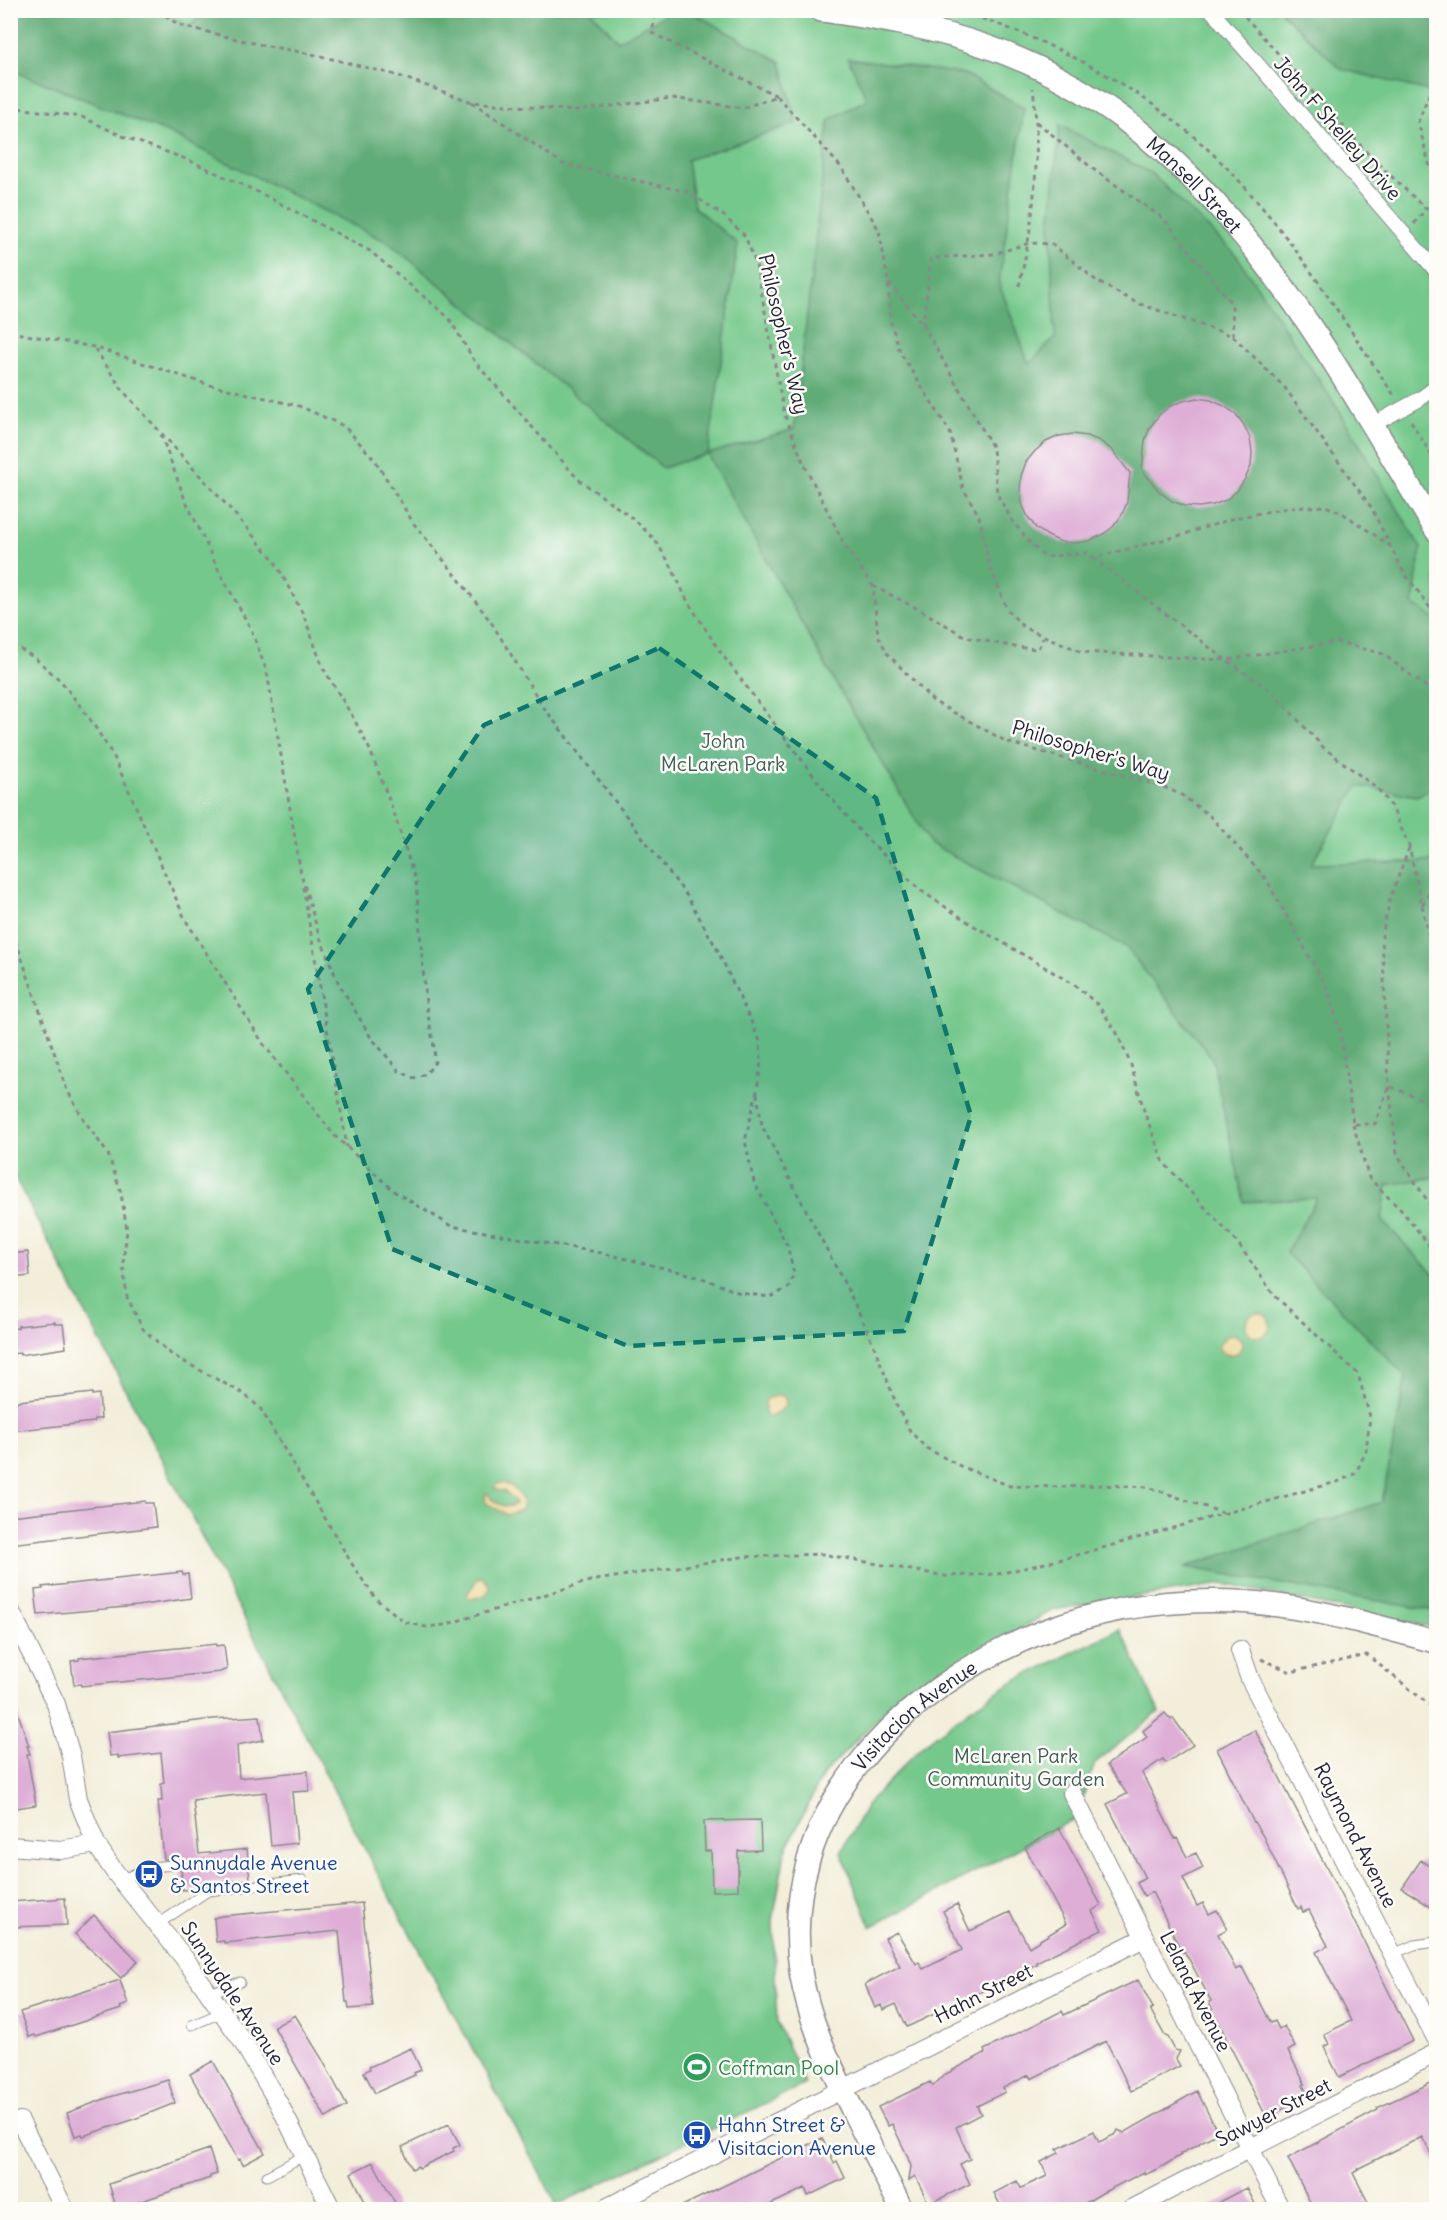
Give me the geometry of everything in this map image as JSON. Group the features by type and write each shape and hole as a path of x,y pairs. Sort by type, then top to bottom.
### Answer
{"street":[{"name":"Mansell Street","path":"820,10 899,23 944,33 989,47 1030,65 1103,104 1164,150 1194,178 1279,280 1319,338 1437,530"},
{"name":"John F Shelley Drive","path":"1211,10 1437,271"},
{"path":"1372,425 1437,387"},
{"name":"Visitacion Avenue","path":"902,2210 819,2039 801,1974 799,1929 805,1875 823,1824 842,1785 882,1735 931,1692 986,1659 1042,1632 1105,1613 1178,1602 1212,1601 1284,1606 1353,1620 1437,1642"},
{"name":"Sunnydale Avenue","path":"10,1610 56,1704 71,1756 78,1799 96,1844 223,2012 260,2071 332,2210"},
{"name":"Raymond Avenue","path":"1240,1650 1250,1679 1437,2038"},
{"name":"Leland Avenue","path":"1072,1793 1281,2210"},
{"path":"10,1846 60,1850 96,1844"},
{"name":"Hahn Street","path":"602,2210 1144,1938"},
{"name":"Sawyer Street","path":"1130,2210 1437,2053"},
{"path":"15,2123 65,2210"}],"lane":[{"path":"121,1880 149,1867 175,1865"},
{"path":"158,1924 208,1891 303,1880"},
{"path":"1393,1954 1414,1946 1437,1942"},
{"path":"210,1993 240,1982"},
{"path":"192,2025 223,2012"},
{"path":"267,2176 305,2155"}],"path":[{"path":"158,10 179,25 396,75 472,102 575,111 672,98 743,108 777,96"},
{"path":"656,10 652,33 777,96 841,167 879,230 888,281 891,323 900,352 950,432 963,488 979,516 989,564 1007,609 1023,627 1082,652 1226,660 1338,642 1383,654 1429,689 1437,692"},
{"path":"969,14 979,10"},
{"path":"1239,10 1370,156 1426,209 1437,223"},
{"path":"1019,286 1029,243 1037,122 1030,65"},
{"path":"1437,77 1418,122 1437,190"},
{"name":"Philosopher's Way","path":"472,102 563,164 688,192 723,215 745,236 756,264 784,413 802,462 840,536 873,586 878,635 887,653 933,701 1006,742 1161,786 1180,794 1210,816 1266,879 1328,990 1340,1031 1353,1124 1369,1178 1402,1211 1437,1254"},
{"path":"10,107 82,117 122,136 196,163 264,195 370,251 449,318 475,362 578,479 635,520 655,540 670,564 687,600 721,653 826,792 863,835 920,890 971,924 1075,985 1098,1005 1116,1031 1131,1065 1145,1114 1164,1163 1238,1242 1274,1295 1358,1374 1370,1418 1366,1451 1356,1473 1340,1481 1063,1559 998,1574 945,1576 822,1554 741,1557 590,1581 444,1625 426,1627 405,1622 376,1599 355,1569 260,1408 244,1394 172,1355 143,1329 127,1296 123,1264 127,1230 121,1193 108,1154 84,1120 67,1090 10,924"},
{"path":"1037,122 1093,169 1164,219 1232,304 1233,336"},
{"path":"1405,235 1437,196"},
{"path":"923,325 931,258 994,254 1029,243 1052,244 1098,282 1137,303 1233,336 1285,388 1371,507 1401,568 1437,616"},
{"path":"888,281 923,325 993,447 997,494 1013,522 1030,543 1044,557 1087,553 1226,660 1270,690 1324,748 1378,789 1392,807 1409,846 1432,951 1437,962"},
{"path":"10,332 94,347 206,384 299,406 344,426 375,460 414,524 491,622 542,705 687,896 717,949 760,1041 761,1062 757,1091 745,1141 754,1182 787,1245 794,1273 788,1287 770,1296 740,1293 697,1276 602,1253 451,1226 395,1192 334,1135 264,1045 185,920 114,757 90,719 61,681 36,659 10,642"},
{"path":"94,347 123,392 274,560 304,616 323,668 370,750 393,810 416,882 426,1004 435,1062 426,1074 414,1078 399,1071 370,1036 338,982 319,935 301,873"},
{"path":"160,432 184,497 250,629 267,672 347,1149"},
{"path":"1093,558 1178,536 1235,518 1287,508 1326,507 1344,514 1390,546"},
{"path":"873,586 922,610 966,637 1015,647 1038,649 1044,636"},
{"path":"1409,846 1390,899 1382,936 1389,1086 1397,1154 1437,1214"},
{"path":"1422,905 1437,882"},
{"path":"1353,1124 1375,1124 1389,1086"},
{"path":"1389,1086 1437,1105"},
{"path":"757,1091 762,1126 851,1296 874,1346 897,1406 910,1431 926,1448 960,1466 1010,1486 1149,1487 1227,1514"},
{"path":"1240,1650 1291,1672 1367,1655 1437,1710"}],"highlighted area":[{"path":"659,648 876,798 971,1116 904,1331 628,1346 392,1249 308,989 484,725"}],"green space":[{"path":"207,10 591,11 618,41 672,11 690,11 781,62 797,123 687,160 694,207 738,244 708,454 794,429 829,120 867,99 848,58 965,74 1024,108 999,283 1029,364 1055,338 1050,224 1060,125 1151,173 1237,256 1340,412 1421,548 1413,604 1436,620 1436,786 1417,796 1358,786 1311,864 1436,861 1436,1177 1387,1185 1382,1220 1436,1277 1436,1611 1185,1567 1382,1502 1406,1377 1286,1253 1317,1198 1244,1202 1212,1058 1126,947 929,843 824,663 707,454 663,468 389,243 166,132 11,70 10,11 163,11 189,27"},
{"name":"John McLaren Park","path":"11,11 1436,11 1436,1628 1223,1584 1053,1610 896,1699 823,1775 785,1852 773,1920 777,2023 805,2084 557,2205 374,1867 11,1170"},
{"path":"1280,11 1436,11 1436,93 1341,69"},
{"name":"McLaren Park Community Garden","path":"1120,1629 1159,1712 1095,1763 1076,1818 871,1927 841,1852 868,1803 923,1745 969,1710 1012,1682"}],"sand":[{"path":"1258,1313 1267,1316 1270,1325 1267,1334 1258,1337 1249,1334 1246,1325 1249,1316"},
{"path":"1235,1334 1242,1341 1240,1350 1233,1355 1221,1352 1218,1348 1222,1340"},
{"path":"780,1395 785,1397 786,1406 768,1417 765,1414 765,1401"},
{"path":"498,1483 507,1484 516,1491 523,1502 521,1510 507,1515 486,1503 487,1493 503,1506 515,1504 506,1492 494,1489"},
{"path":"479,1577 483,1577 490,1587 489,1590 483,1596 470,1599 467,1594"}],"building":[{"path":"1197,398 1211,400 1236,414 1250,438 1252,452 1251,466 1237,491 1226,500 1199,507 1185,506 1172,501 1160,492 1142,470 1145,440 1150,427 1159,415 1170,406"},
{"path":"1073,434 1100,441 1112,450 1130,473 1127,502 1122,515 1113,527 1089,541 1075,543 1061,542 1036,528 1022,504 1020,490 1021,476 1026,462 1035,451 1046,442 1059,436"},
{"path":"28,1252 30,1276 10,1278 10,1254"},
{"path":"55,1322 55,1324 63,1324 66,1348 20,1355 20,1353 10,1354 10,1329"},
{"path":"92,1393 92,1395 99,1394 101,1419 94,1419 94,1422 10,1431 10,1402"},
{"path":"145,1501 145,1503 153,1503 156,1527 10,1544 10,1516"},
{"path":"182,1572 183,1575 188,1574 191,1598 137,1606 38,1615 35,1590 43,1589 42,1587"},
{"path":"216,1644 216,1646 224,1645 227,1669 220,1672 74,1685 71,1661 79,1660 79,1658"},
{"path":"10,1698 13,1698 29,1746 27,1746 30,1754 27,1754 36,1805 10,1809"},
{"path":"1165,1713 1171,1720 1173,1718 1193,1745 1166,1763 1163,1759 1142,1773 1175,1839 1177,1838 1187,1857 1196,1853 1203,1868 1183,1878 1197,1906 1203,1903 1209,1914 1217,1910 1227,1929 1218,1934 1236,1970 1242,1967 1271,2023 1275,2021 1279,2029 1284,2026 1295,2047 1288,2051 1305,2084 1303,2085 1308,2095 1267,2118 1230,2046 1209,2002 1211,2001 1190,1961 1184,1951 1182,1952 1152,1892 1144,1896 1137,1883 1145,1878 1107,1804 1127,1794 1107,1765 1147,1737 1143,1731"},
{"path":"260,1716 263,1740 237,1745 239,1778 308,1771 309,1791 292,1792 297,1843 271,1846 266,1792 193,1800 199,1854 247,1849 250,1879 207,1884 199,1889 182,1890 181,1862 178,1859 164,1859 158,1801 162,1801 161,1784 164,1783 161,1753 118,1758 118,1755 110,1756 107,1732 213,1719"},
{"path":"1255,1730 1350,1913 1413,2041 1339,2077 1324,2047 1329,2044 1324,2034 1351,2021 1316,1952 1328,1946 1309,1910 1303,1912 1301,1907 1298,1909 1217,1749"},
{"path":"760,1820 761,1850 738,1851 738,1890 712,1891 711,1851 705,1851 704,1821"},
{"path":"1059,1828 1101,1905 1092,1911 1102,1930 1036,1962 1037,1964 1019,1974 907,2027 896,2004 883,2010 881,2005 875,2008 865,1984 900,1966 885,1938 897,1932 916,1964 919,1962 923,1969 962,1950 943,1911 957,1904 970,1931 1010,1912 1029,1947 1066,1924 1025,1847"},
{"path":"1421,1860 1437,1870 1437,1911 1402,1888"},
{"path":"65,1898 67,1925 10,1927 10,1902"},
{"path":"362,1903 373,2007 349,2009 348,2002 346,2002 339,1931 216,1942 214,1918 221,1916"},
{"path":"94,1915 138,1961 121,1978 75,1934"},
{"path":"120,1980 128,2004 120,2007 121,2009 36,2037 35,2035 29,2037 20,2012"},
{"path":"1138,1980 1165,2036 1168,2037 1175,2050 1180,2051 1176,2059 1180,2066 1131,2091 1106,2041 1031,2079 1029,2075 1003,2088 1005,2092 977,2106 981,2114 956,2127 970,2159 960,2164 970,2184 929,2204 915,2176 909,2180 911,2166 906,2153 892,2124 888,2126 878,2107 930,2082 933,2086 944,2075 985,2053 984,2050 1062,2011 1064,2015"},
{"path":"295,2015 347,2106 326,2118 274,2027"},
{"path":"411,2048 421,2070 375,2093 364,2072 370,2069 369,2067"},
{"path":"213,2061 265,2153 243,2165 240,2159 238,2160 190,2074"},
{"path":"168,2080 175,2103 132,2120 83,2136 82,2134 75,2136 67,2113 110,2097"},
{"path":"1437,2080 1437,2166 1422,2137 1353,2173 1372,2210 1314,2210 1288,2158 1378,2110 1377,2108"},
{"path":"1197,2091 1218,2133 1163,2166 1145,2175 1144,2172 1074,2210 1003,2210 994,2193 1017,2181 1021,2188 1047,2176 1041,2162 1059,2153 1057,2149 1094,2131 1099,2142 1116,2134 1118,2130 1124,2133"},
{"path":"449,2124 460,2145 453,2148 454,2151 419,2168 418,2166 412,2169 402,2147"},
{"path":"822,2138 834,2163 837,2161 845,2178 808,2196 805,2188 759,2210 674,2210"},
{"path":"209,2149 217,2174 124,2207 123,2205 116,2207 109,2184"},
{"path":"373,2162 395,2203 396,2210 369,2210 351,2173"},
{"path":"1247,2188 1258,2210 1204,2210 1238,2192"}],"place":[{"name":"Sunnydale Avenue & Santos Street","path":"149,1874"},
{"name":"Coffman Pool","path":"697,2067"},
{"name":"Hahn Street & Visitacion Avenue","path":"697,2135"}]}
